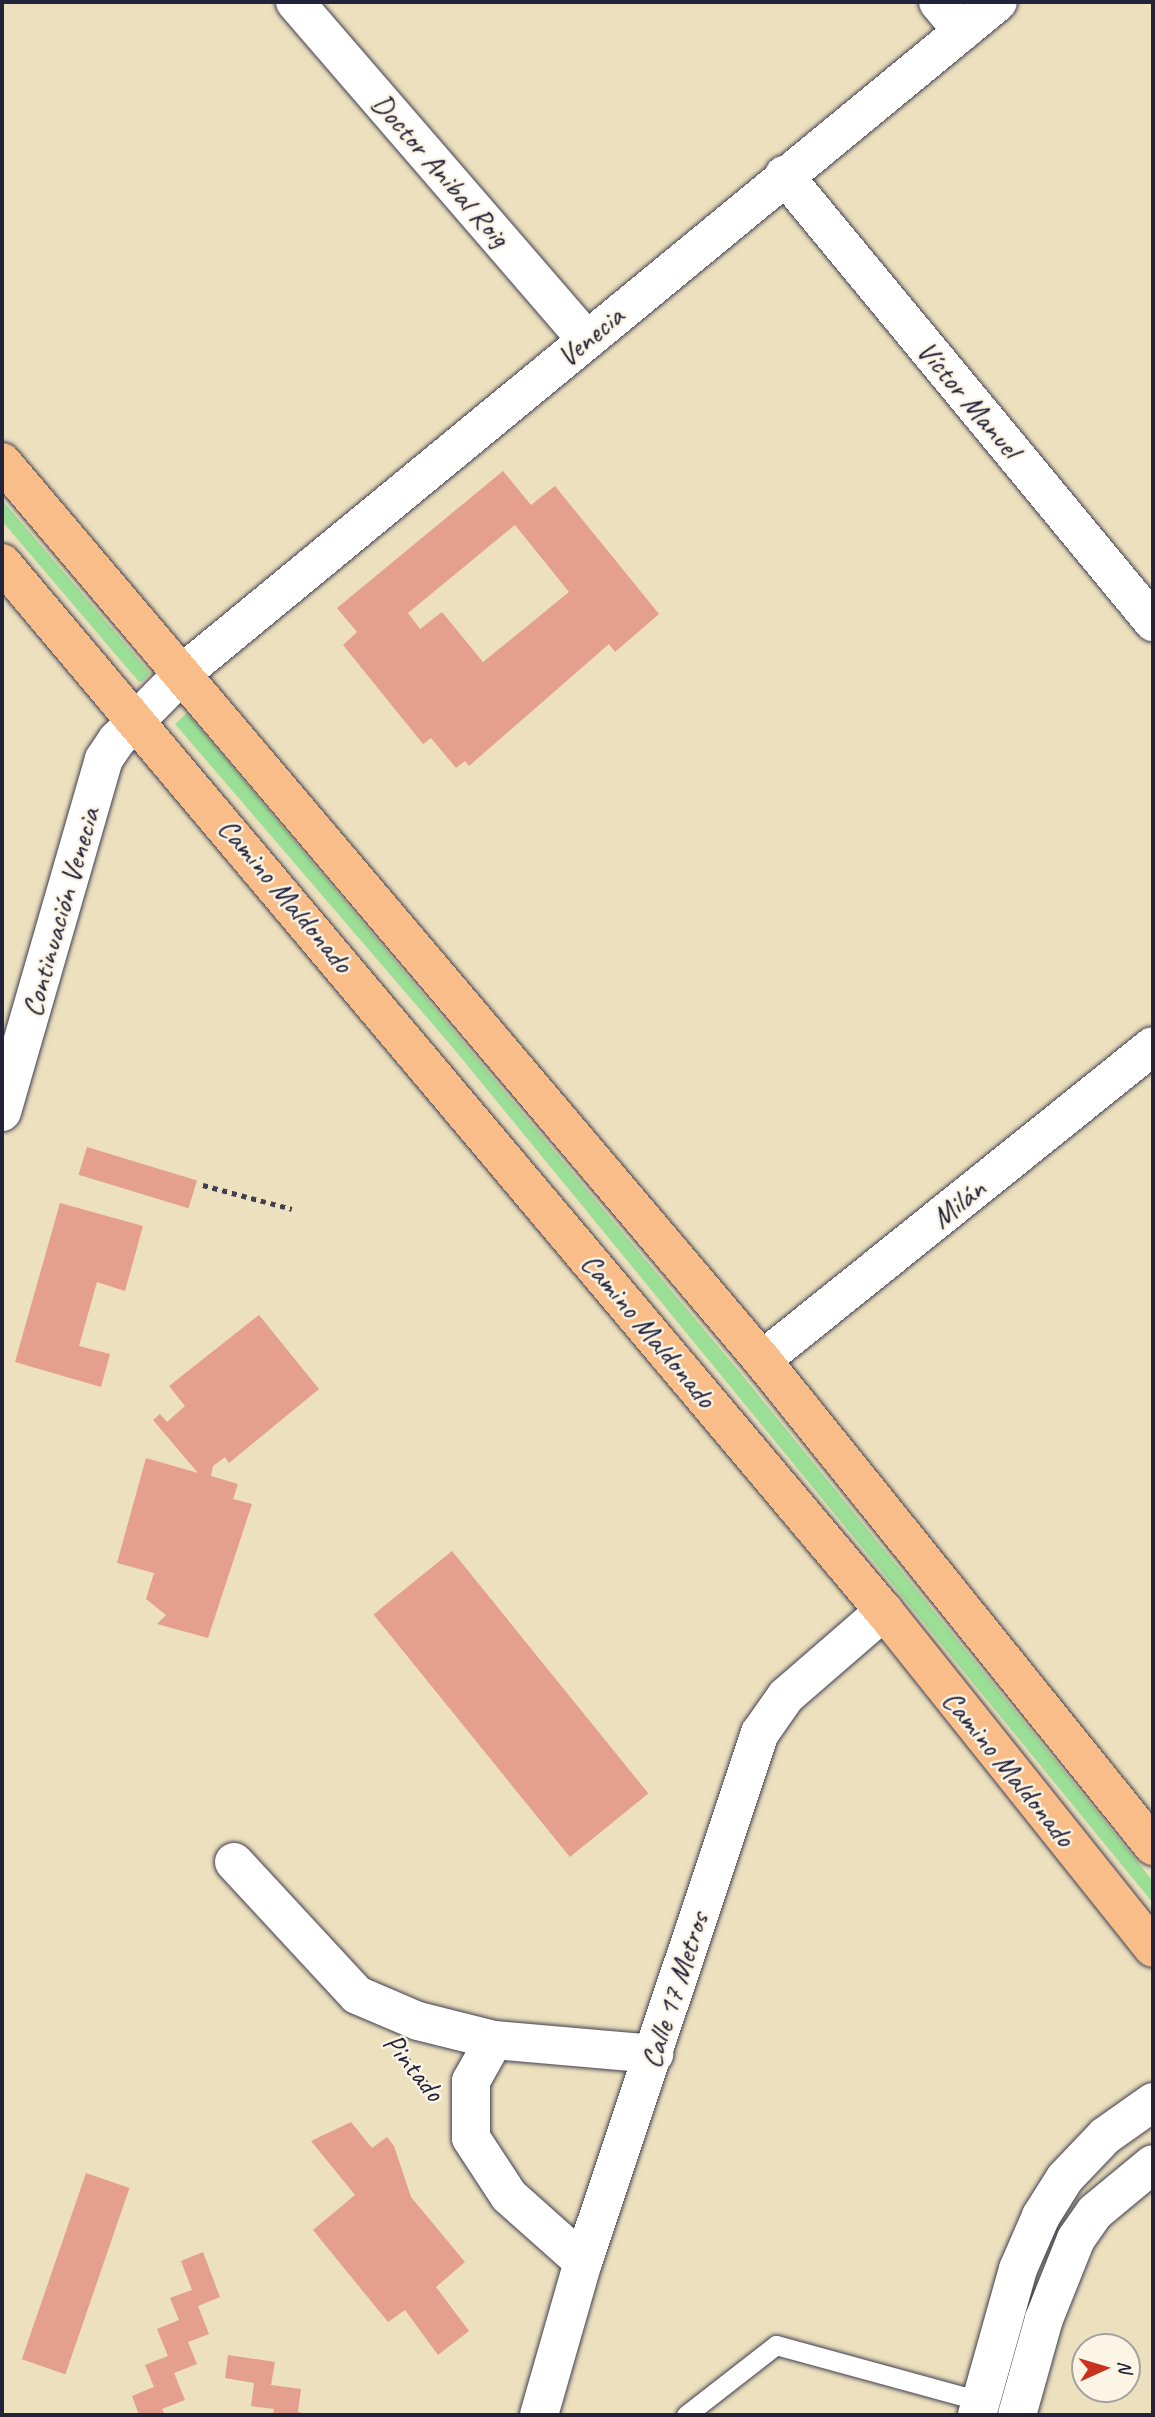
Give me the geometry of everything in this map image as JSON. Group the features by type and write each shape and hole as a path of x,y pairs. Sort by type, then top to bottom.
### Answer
{"main road":[{"path":"2,463 184,672 762,1360 1153,1846"},
{"name":"Camino Maldonado","path":"2,563 884,1611 1153,1948"}],"street":[{"name":"Doctor Anibal Roig","path":"295,2 586,339"},
{"path":"937,2 962,31"},
{"name":"Venecia","path":"184,672 784,175 998,2"},
{"name":"Víctor Manuel","path":"784,175 1153,622"},
{"path":"134,720 184,672"},
{"name":"Continuación Venecia","path":"2,1112 104,760 134,720"},
{"name":"Milán","path":"762,1360 1153,1046"},
{"name":"Calle 17 Metros","path":"539,2415 583,2262 760,1733 786,1696 884,1611"},
{"name":"Pintado","path":"234,1862 357,1996 494,2040 654,2054"},
{"name":"Pintado","path":"471,2138 471,2081 494,2040"},
{"path":"979,2408 1018,2269 1041,2216 1065,2178 1105,2136 1153,2102"},
{"path":"471,2138 509,2196 583,2262"},
{"path":"1018,2413 1044,2319 1076,2239 1095,2211 1153,2164"}],"lane":[{"path":"686,2415 776,2345 979,2408 1018,2413"}],"path":[{"path":"203,1185 292,1209"},
{"name":"Pintado","path":"397,2046 471,2138"}],"green space":[{"path":"2,500 150,673 144,680 139,682 2,521"},
{"path":"187,713 738,1370 1153,1881 1153,1903 454,1049 175,724"}],"building":[{"path":"503,471 531,505 555,486 659,614 615,652 609,644 469,766 465,761 456,768 431,738 423,744 343,645 357,632 337,608","holes":["515,525 569,592 483,662 442,612 420,629 408,613"]},
{"path":"87,1147 197,1181 188,1208 79,1175"},
{"path":"60,1203 143,1226 125,1291 97,1282 79,1346 110,1354 101,1387 15,1362"},
{"path":"259,1315 319,1389 229,1463 225,1457 213,1466 211,1476 238,1484 233,1499 252,1504 208,1638 157,1624 166,1615 146,1599 154,1573 117,1563 146,1458 198,1473 153,1420 160,1414 167,1422 185,1406 169,1386"},
{"path":"452,1551 648,1793 570,1857 374,1615"},
{"path":"351,2122 372,2148 387,2137 394,2146 411,2197 465,2262 436,2287 469,2331 438,2355 405,2310 388,2322 313,2230 355,2195 311,2141"},
{"path":"86,2173 129,2188 65,2374 22,2359"},
{"path":"203,2252 220,2297 198,2306 209,2334 188,2342 197,2364 174,2373 185,2400 162,2409 165,2415 139,2415 132,2396 154,2387 145,2365 168,2356 157,2329 179,2320 170,2298 192,2290 181,2261"},
{"path":"228,2355 275,2362 271,2385 301,2389 298,2412 312,2415 273,2415 274,2409 251,2406 254,2383 225,2378"}]}
